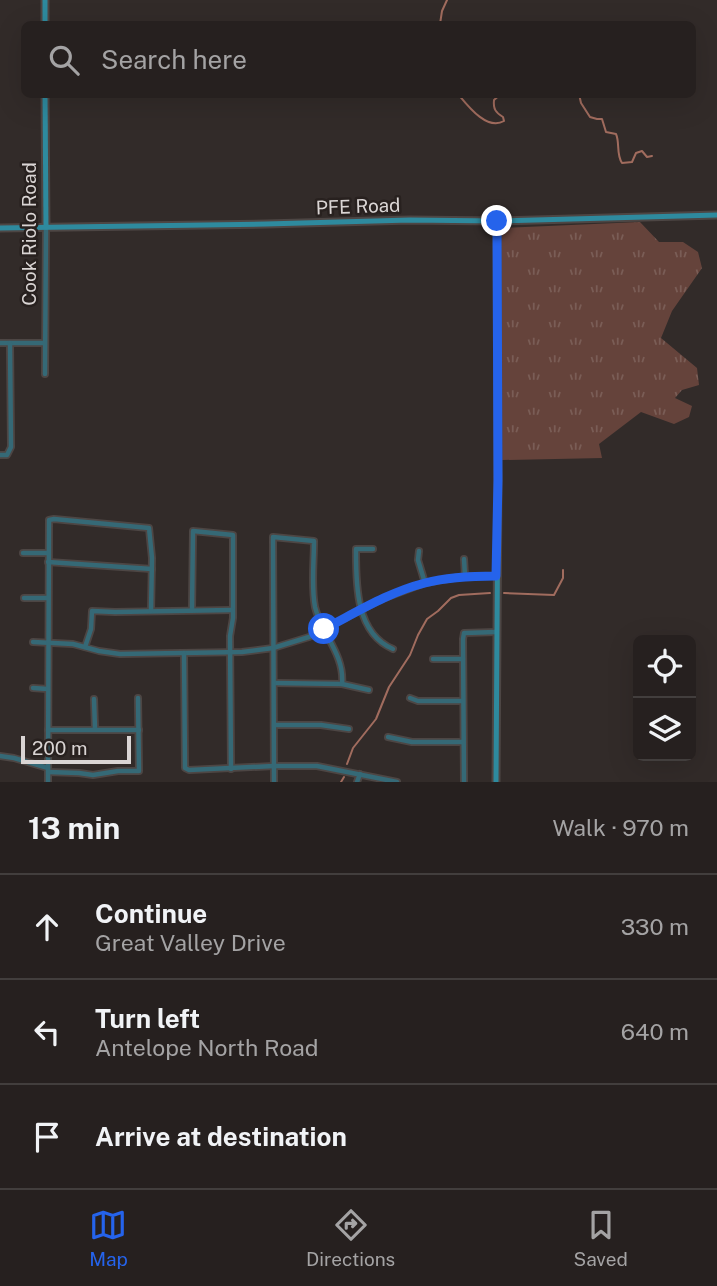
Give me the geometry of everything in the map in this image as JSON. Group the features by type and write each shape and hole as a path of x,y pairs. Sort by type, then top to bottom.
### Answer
{"main road":[{"path":"45,0 45,21"},
{"name":"Cook Riolo Road","path":"45,98 46,227"},
{"name":"PFE Road","path":"0,228 717,215"},
{"path":"496,782 497,221"}],"street":[{"name":"Cook Riolo Road","path":"45,374 46,227"},
{"path":"0,343 44,343"},
{"path":"0,456 7,455 11,447 10,343"},
{"path":"48,782 49,520 149,528 151,611"},
{"path":"192,610 192,531 233,535 231,769"},
{"path":"274,782 273,537 314,541 314,602 318,617 340,664 342,684"},
{"path":"373,549 356,549 356,587 361,610 376,638 393,649"},
{"path":"419,551 418,560 425,583"},
{"path":"23,553 48,553"},
{"path":"464,559 465,576"},
{"path":"48,562 152,569"},
{"path":"33,642 73,644 120,654 230,652 273,648 295,642 382,599 425,583 465,576 496,576"},
{"path":"24,598 48,598"},
{"path":"85,647 91,629 92,611 232,610"},
{"path":"464,782 464,633 496,632"},
{"path":"184,653 185,768 325,766 397,782"},
{"path":"433,659 463,659"},
{"path":"274,683 342,684 369,690"},
{"path":"33,688 48,689"},
{"path":"0,756 48,770 93,775 139,771 138,698"},
{"path":"410,698 418,701 463,701"},
{"path":"94,699 95,729"},
{"path":"274,725 321,725 349,729"},
{"path":"48,730 139,730"},
{"path":"388,737 412,742 463,742"},
{"path":"357,782 360,774"}],"green space":[{"path":"640,222 659,242 683,242 698,252 702,268 672,311 661,338 697,368 699,385 682,390 675,398 692,406 689,417 674,424 641,412 599,444 602,458 502,460 501,237 504,228"}],"waterway":[{"path":"440,21 447,0"},
{"path":"461,98 478,116 491,123 498,123 504,121 494,106 496,98"},
{"path":"580,98 590,117 602,119 606,132 616,134 622,163 632,162 636,153 642,151 647,157 652,156"},
{"path":"504,593 554,595 563,578 563,570"},
{"path":"347,764 353,748 376,719 389,687 410,655 427,619 451,598 490,593"},
{"path":"341,782 344,777"}],"route":[{"path":"324,629 408,588 465,576 496,576 497,221"}]}
